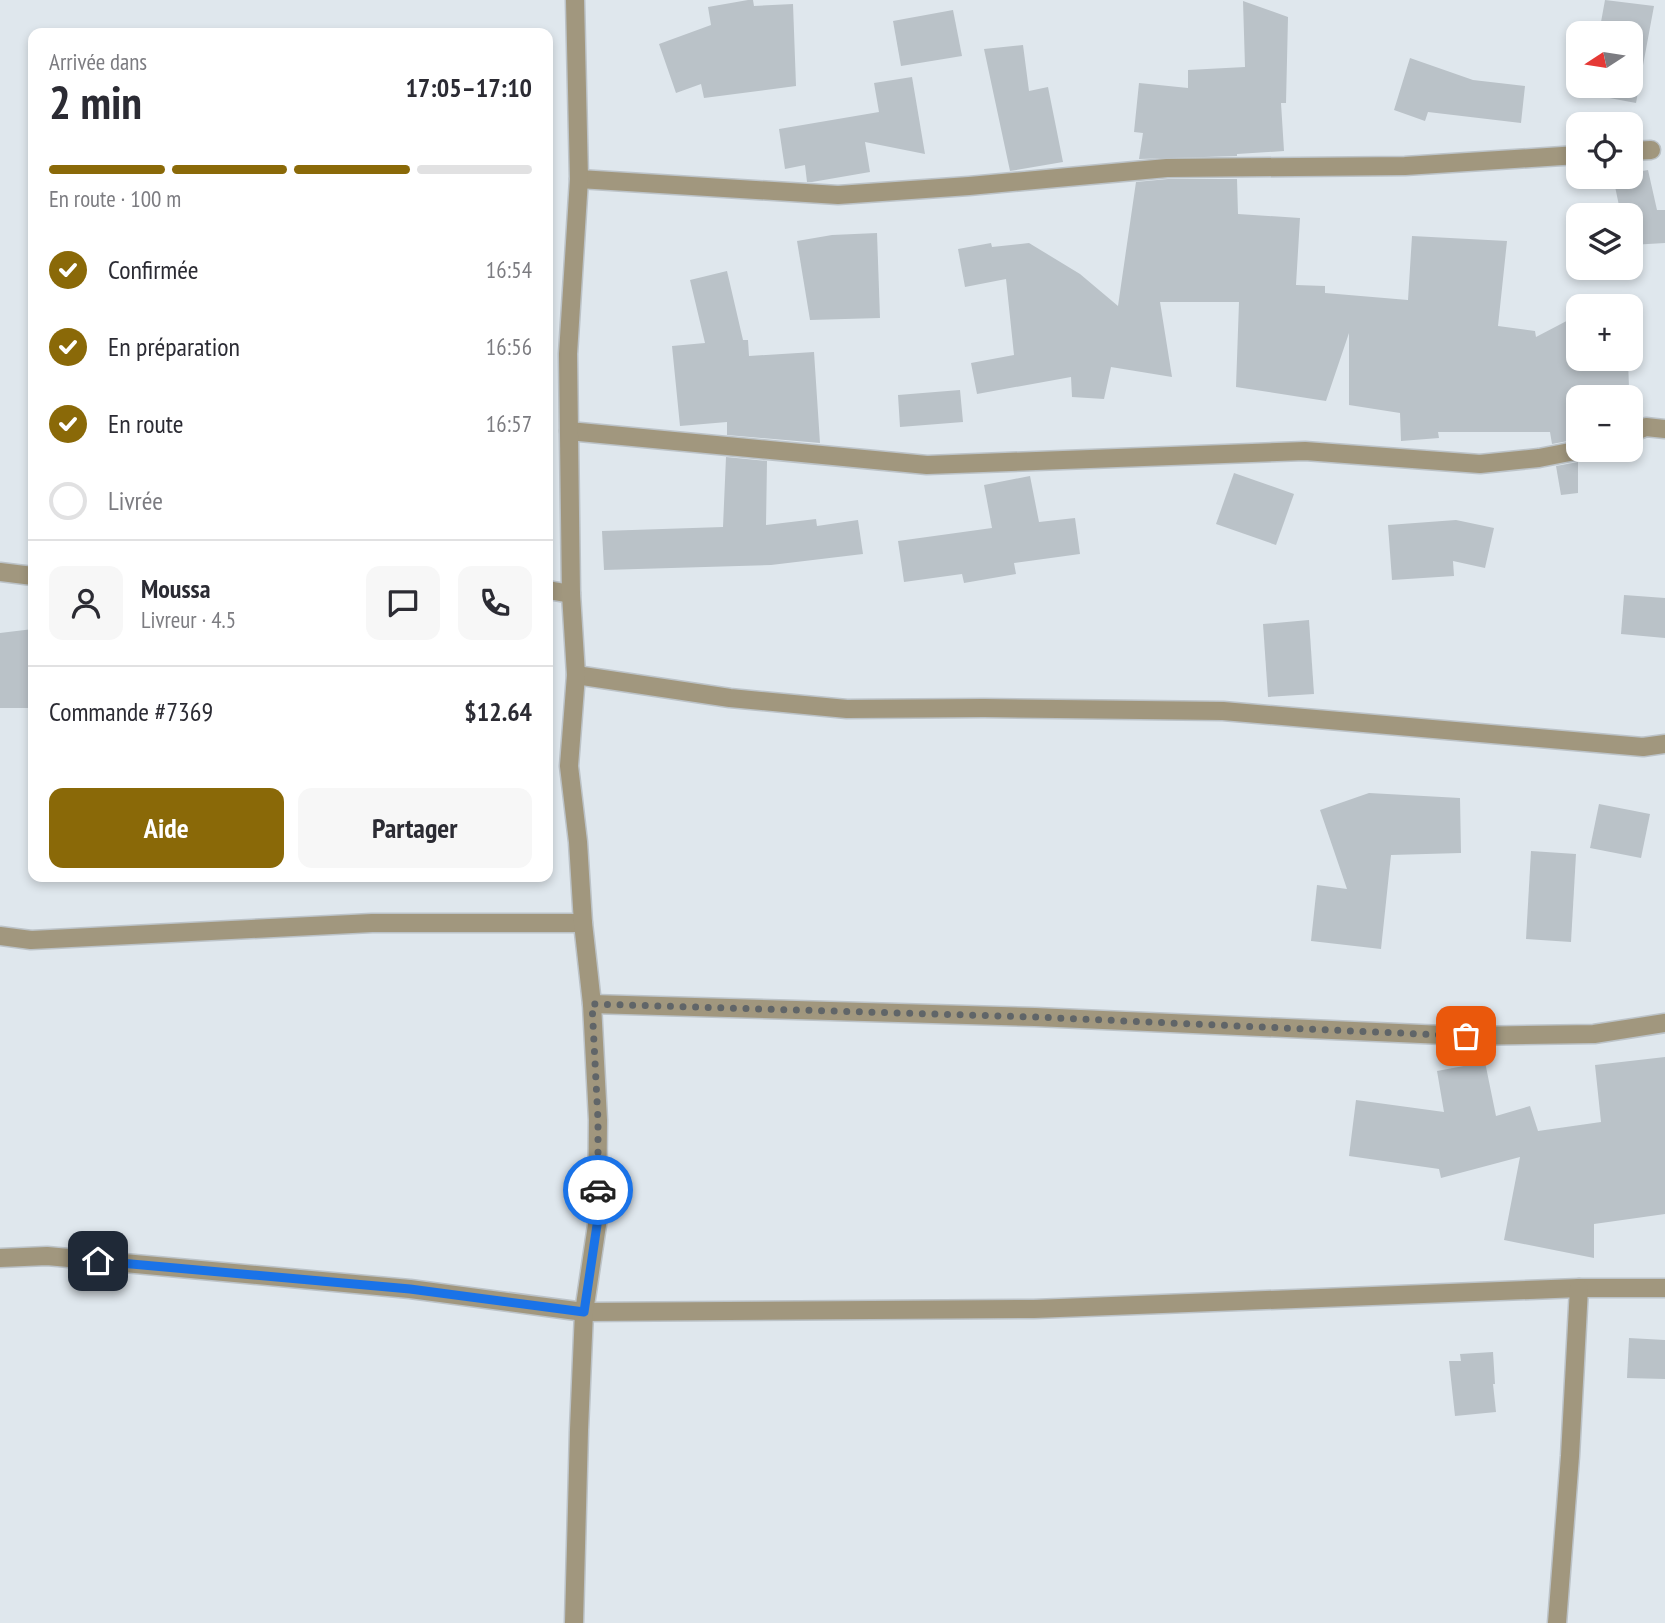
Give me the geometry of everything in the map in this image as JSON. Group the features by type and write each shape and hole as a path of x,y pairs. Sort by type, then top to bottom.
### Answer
{"street":[{"path":"574,1623 584,1312 597,1225 598,1120 592,1004 569,766 576,675 571,594 568,354 579,179 575,0"},
{"path":"1643,150 1651,150"},
{"path":"579,179 838,195 969,187 1167,168 1405,166 1566,156"},
{"path":"1643,428 1665,429"},
{"path":"569,431 927,465 1305,450 1480,464 1566,453"},
{"path":"0,572 28,575"},
{"path":"553,591 571,594"},
{"path":"576,675 730,698 847,709 1223,711 1643,747 1665,744"},
{"path":"0,936 31,940 372,923 583,923"},
{"path":"592,1004 1021,1017 1466,1036 1594,1034 1665,1023"},
{"path":"0,1258 47,1256 410,1289 584,1312 1034,1309 1579,1288 1665,1288"},
{"path":"1557,1623 1579,1288"}],"building":[{"path":"753,0 754,6 793,4 796,86 704,98 701,84 676,93 659,44 711,25 708,7"},
{"path":"1605,0 1654,6 1643,65 1643,21 1601,21"},
{"path":"1243,1 1288,17 1286,103 1281,103 1284,151 1237,156 1139,159 1143,133 1134,132 1139,83 1188,88 1188,70 1245,67"},
{"path":"953,10 962,56 901,66 893,21"},
{"path":"1023,45 1029,91 1048,87 1063,162 1010,171 984,49"},
{"path":"1410,58 1473,80 1525,86 1521,123 1428,112 1425,121 1394,110"},
{"path":"912,77 925,154 865,142 870,172 807,182 805,165 785,169 779,129 879,112 874,83"},
{"path":"1609,98 1637,98 1636,103"},
{"path":"1648,170 1657,210 1665,210 1665,243 1643,244 1643,203 1618,203 1616,189 1643,189 1643,171"},
{"path":"1237,179 1238,214 1300,218 1296,285 1325,286 1325,293 1408,300 1412,236 1507,241 1498,326 1535,331 1536,337 1566,321 1566,371 1628,371 1629,385 1566,385 1566,441 1552,444 1550,432 1438,432 1439,438 1401,441 1400,413 1349,405 1349,333 1326,401 1236,387 1239,302 1160,302 1172,377 1111,367 1104,399 1072,397 1071,377 977,394 971,363 1014,355 1006,279 965,287 958,249 991,243 992,247 1029,243 1080,274 1118,306 1136,182"},
{"path":"877,233 880,318 810,320 797,241 832,235"},
{"path":"727,271 743,340 748,340 749,356 814,352 820,443 727,435 727,422 680,426 672,346 705,343 690,280"},
{"path":"960,390 963,422 900,427 898,395"},
{"path":"726,457 767,461 766,525 816,519 817,526 858,520 863,554 771,565 604,570 602,531 723,527"},
{"path":"1578,462 1578,493 1561,495 1556,466"},
{"path":"1234,473 1294,494 1276,545 1216,524"},
{"path":"1030,476 1039,522 1075,518 1080,554 1014,563 1016,574 964,583 962,574 904,582 898,541 992,528 984,485"},
{"path":"1456,520 1494,528 1485,568 1453,561 1454,576 1392,580 1388,525"},
{"path":"1624,595 1665,598 1665,638 1621,634"},
{"path":"1309,620 1314,694 1268,697 1263,624"},
{"path":"28,630 28,708 0,708 0,633"},
{"path":"1369,793 1460,798 1461,853 1391,855 1381,949 1311,941 1317,885 1347,889 1320,810"},
{"path":"1599,804 1650,814 1641,858 1590,848"},
{"path":"1531,851 1576,854 1571,942 1526,939"},
{"path":"1665,1057 1665,1214 1594,1224 1594,1258 1504,1240 1520,1157 1441,1178 1439,1169 1349,1156 1356,1100 1444,1112 1437,1071 1485,1062 1496,1116 1530,1106 1538,1131 1601,1122 1595,1065"},
{"path":"1629,1338 1665,1340 1665,1379 1627,1378"},
{"path":"1493,1352 1496,1412 1455,1416 1449,1361 1461,1361 1460,1354"}],"way so far":[{"path":"598,1190 598,1120 592,1004 1035,1017 1466,1036"}],"route":[{"path":"98,1261 410,1289 584,1312 597,1225 598,1190"}]}
